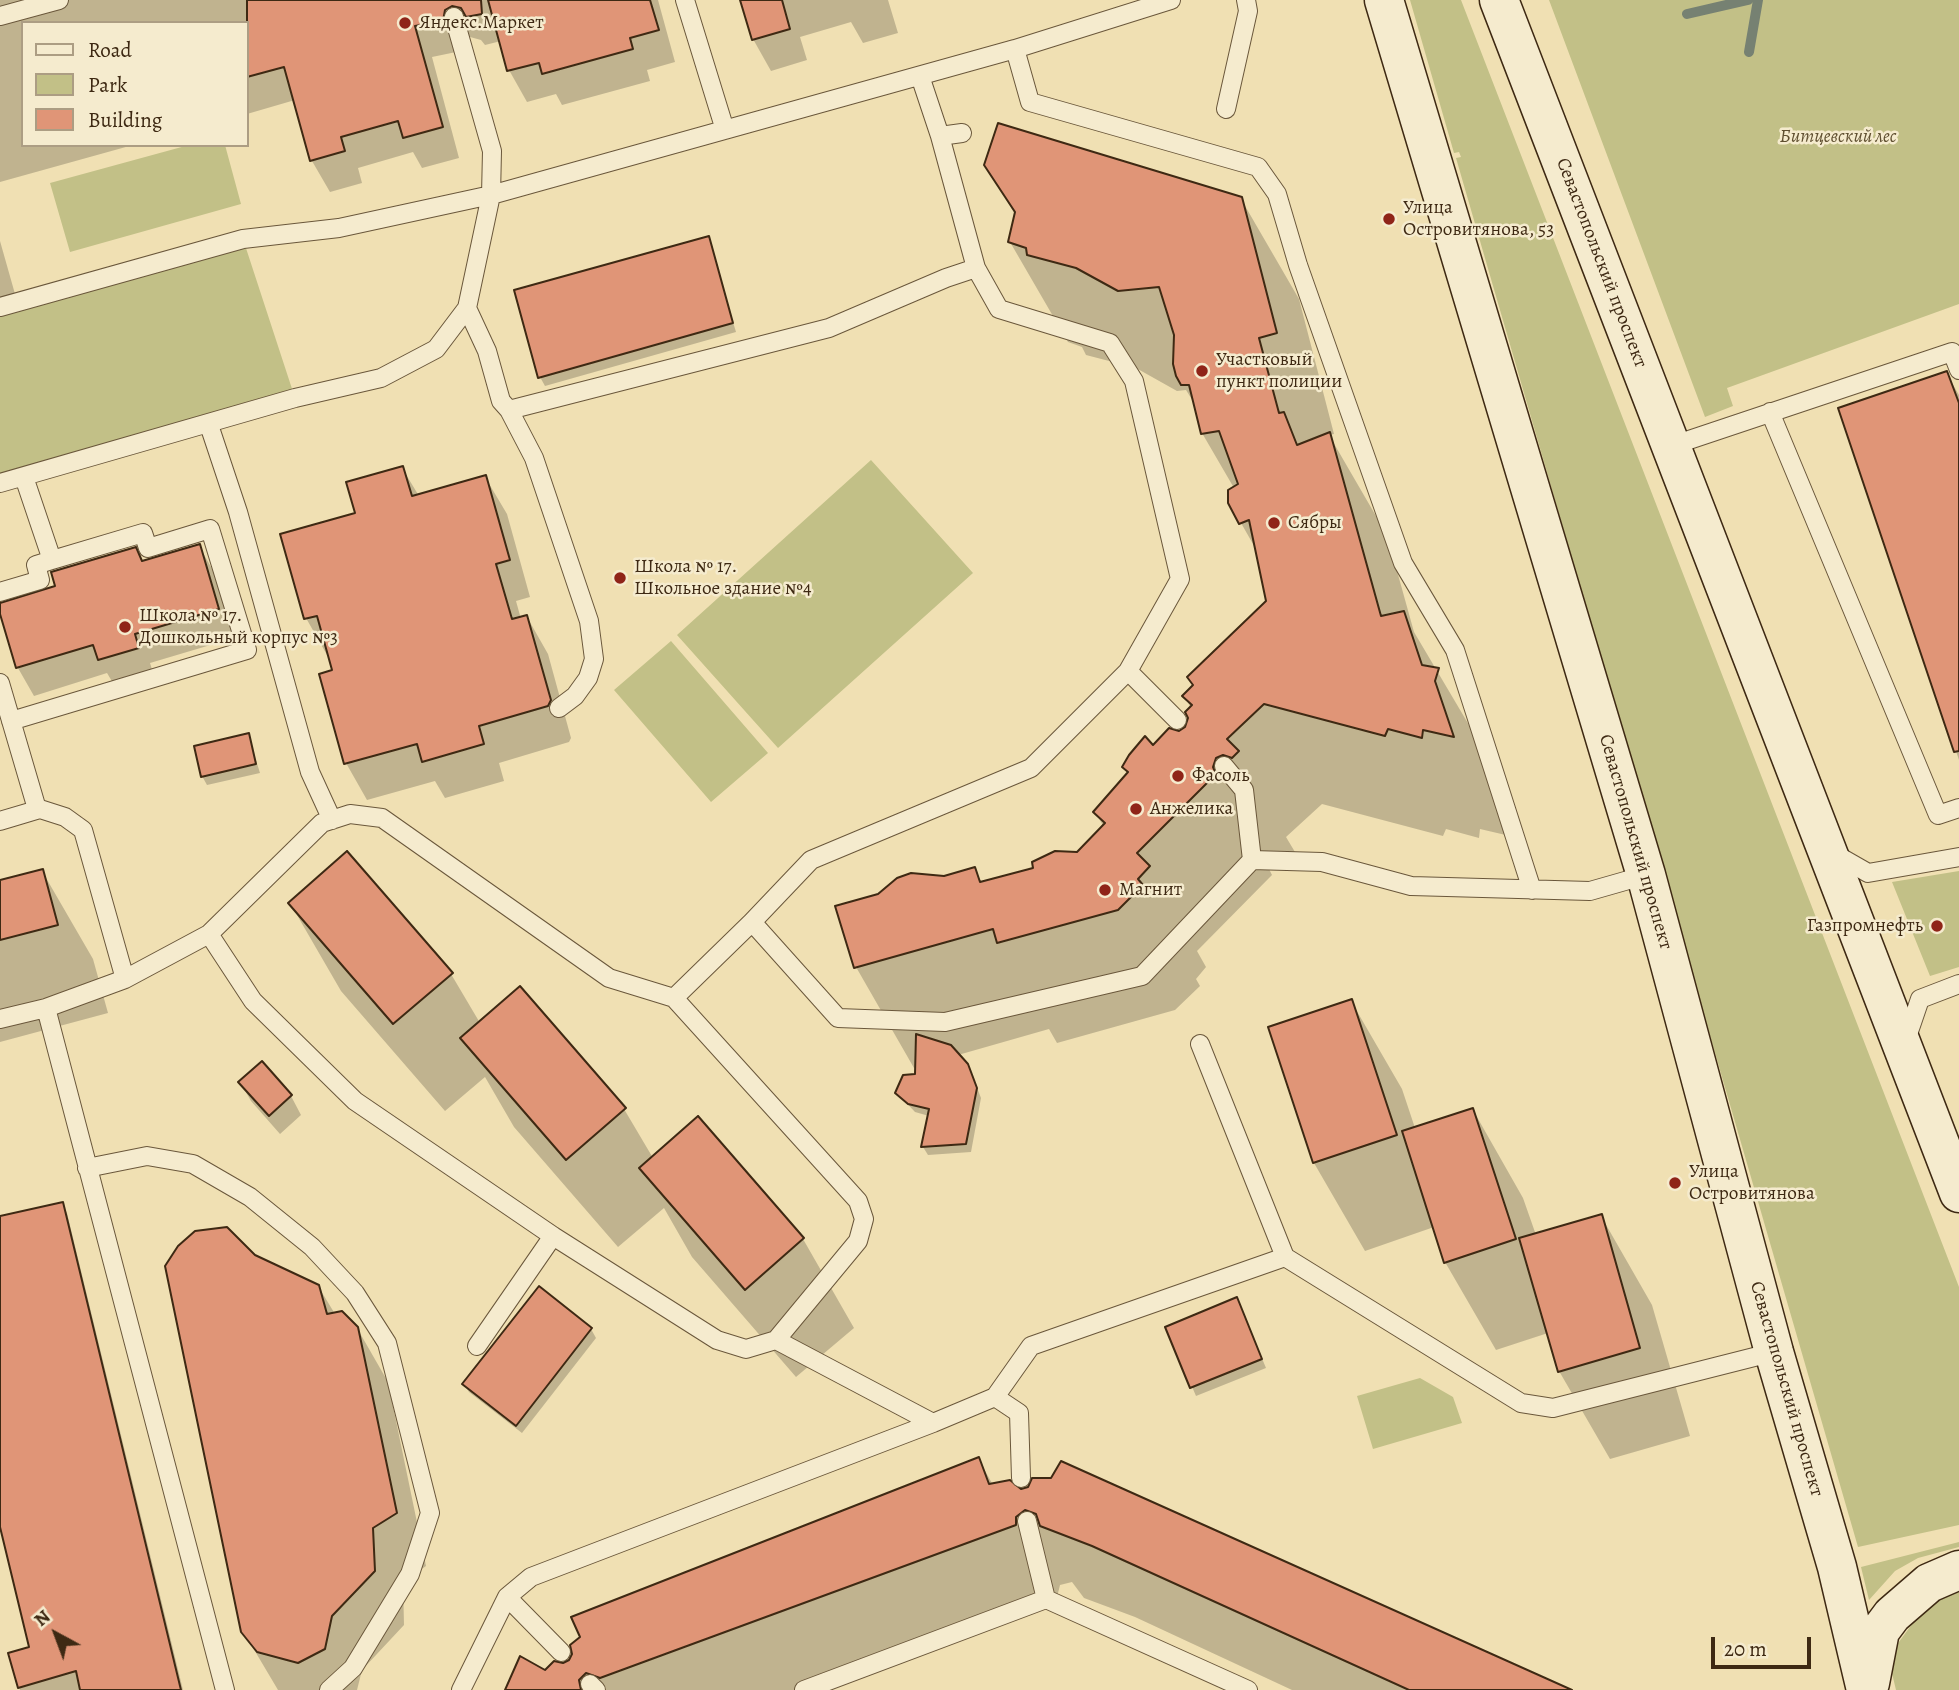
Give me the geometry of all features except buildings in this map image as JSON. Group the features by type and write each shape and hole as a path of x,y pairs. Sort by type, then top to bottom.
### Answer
{"main road":[{"name":"Севастопольский проспект","path":"1384,0 1646,875 1774,1353 1837,1567 1868,1690"},
{"name":"Севастопольский проспект","path":"1499,0 1959,1193"},
{"path":"1868,1690 1880,1631 1892,1615 1929,1583 1959,1570"}],"lane":[{"path":"0,16 59,0"},
{"path":"685,0 725,130"},
{"path":"0,307 243,239 340,228 491,195 1015,49 1171,0"},
{"path":"1226,109 1248,11 1246,0"},
{"path":"0,483 209,425 295,398 381,377 436,349 467,308 491,195 492,151 454,17"},
{"path":"1015,49 1030,102 1258,167 1277,194 1298,265 1403,563 1455,650 1532,890"},
{"path":"674,998 811,860 1031,768 1128,671 1180,579 1134,381 1110,343 999,309 976,268 940,136 920,76"},
{"path":"940,136 962,133"},
{"path":"509,410 830,328 946,278 976,268"},
{"path":"467,308 487,351 501,401 509,410 534,458 589,621 594,659 588,678 575,695 559,708"},
{"path":"1671,446 1952,352 1959,370"},
{"path":"1769,412 1938,815 1959,808"},
{"path":"209,425 242,525 310,772 332,820"},
{"path":"24,477 52,560"},
{"path":"0,592 40,580 36,565 52,560 144,533 148,548 210,529 247,650 11,721"},
{"path":"1128,671 1177,720"},
{"path":"0,683 37,809"},
{"path":"1224,766 1244,790 1252,860"},
{"path":"0,821 37,809 65,817 83,830 125,979"},
{"path":"0,1019 46,1008 125,979 209,934 322,823 350,814 382,818 609,978 674,998 858,1201 864,1219 858,1241 776,1340 746,1349 717,1340 553,1236 355,1101 253,1001 209,934"},
{"path":"1828,850 1868,873 1959,858"},
{"path":"752,922 838,1018 945,1022 1142,976 1252,860 1322,862 1411,886 1590,891 1646,875"},
{"path":"1903,1046 1920,999 1959,984"},
{"path":"46,1008 225,1690"},
{"path":"1200,1044 1285,1257 1521,1403 1553,1408 1774,1353"},
{"path":"87,1168 147,1156 193,1164 250,1197 312,1247 355,1293 387,1343 430,1513 411,1574 353,1668 330,1690"},
{"path":"477,1346 553,1236"},
{"path":"461,1690 507,1597 531,1577 995,1397 1031,1346 1285,1257"},
{"path":"776,1340 933,1423"},
{"path":"995,1397 1019,1413 1021,1478"},
{"path":"1027,1521 1046,1599"},
{"path":"507,1597 561,1652"},
{"path":"804,1690 1046,1599 1248,1690"}],"green space":[{"path":"1410,0 1461,0 1959,1287 1959,1525 1858,1547 1456,158 1461,157 1459,152 1454,153"},
{"name":"Битцевский лес","path":"1549,0 1959,0 1959,304 1727,388 1733,406 1705,417"},
{"path":"182,147 226,147 241,204 70,252 50,183"},
{"path":"243,239 295,398 0,483 0,307"},
{"path":"871,460 973,573 778,748 677,635"},
{"path":"671,641 768,753 711,802 614,690"},
{"path":"1959,871 1959,967 1930,976 1892,882"},
{"path":"1420,1378 1453,1397 1462,1423 1373,1449 1357,1396"},
{"path":"1959,1542 1959,1547 1918,1558 1895,1571 1869,1600 1861,1567"},
{"path":"1959,1590 1959,1690 1896,1690 1891,1669 1896,1646 1918,1616 1945,1595"}],"waterway":[{"path":"1687,14 1748,0"},
{"path":"1749,52 1758,0"}],"place":[{"name":"Яндекс.Маркет","path":"405,23"},
{"name":"Улица Островитянова, 53","path":"1389,219"},
{"name":"Участковый пункт полиции","path":"1202,371"},
{"name":"Сябры","path":"1274,523"},
{"name":"Школа № 17. Школьное здание №4","path":"620,578"},
{"name":"Школа № 17. Дошкольный корпус №3","path":"125,627"},
{"name":"Фасоль","path":"1178,776"},
{"name":"Анжелика","path":"1136,809"},
{"name":"Магнит","path":"1105,890"},
{"name":"Газпромнефть","path":"1937,926"},
{"name":"Улица Островитянова","path":"1675,1183"}]}
